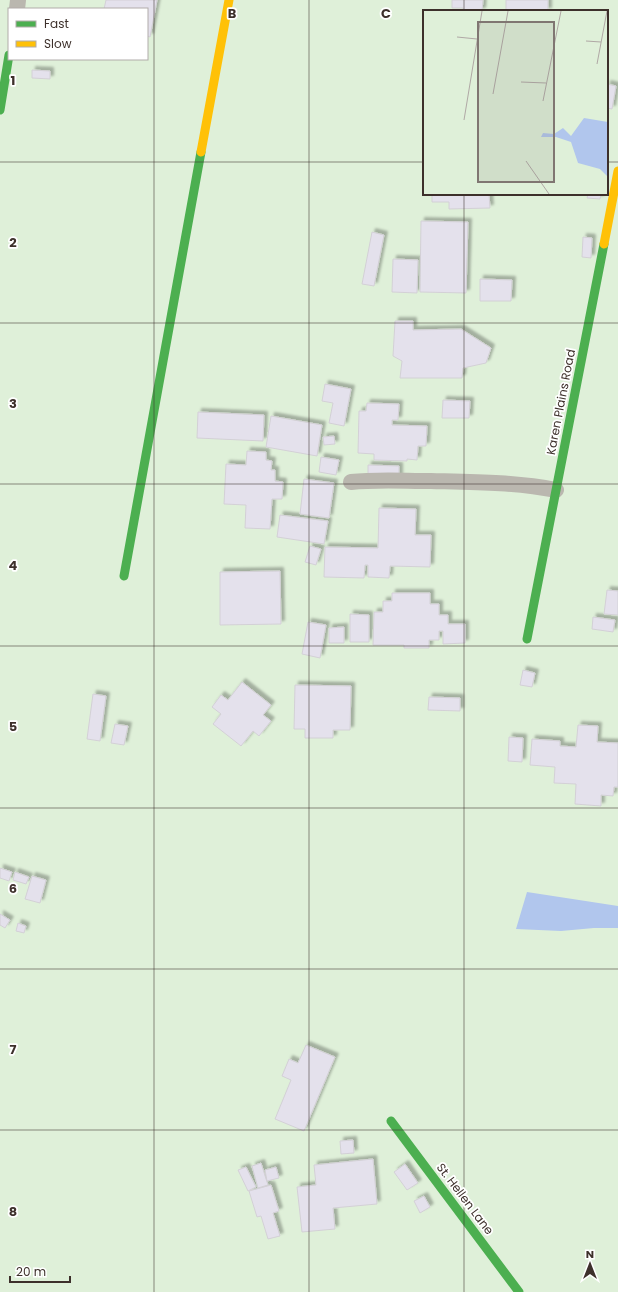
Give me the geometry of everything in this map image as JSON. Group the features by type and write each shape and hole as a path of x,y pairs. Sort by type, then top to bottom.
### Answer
{"street":[{"path":"124,576 229,0"},
{"path":"0,110 8,60"},
{"name":"Karen Plains Road","path":"527,639 618,171"},
{"path":"351,482 373,480 500,482 524,484 556,490"},
{"name":"St. Hellen Lane","path":"391,1121 519,1292"}],"green space":[{"path":"0,0 618,0 618,1292 0,1292"}],"water":[{"path":"527,892 618,906 618,928 594,928 561,931 516,929"}],"building":[{"path":"106,0 157,0 150,37 148,36 148,8 104,8"},
{"path":"452,0 483,0 482,10 463,10 463,8 452,8"},
{"path":"506,0 548,0 548,10 506,10"},
{"path":"32,70 50,71 50,79 32,78"},
{"path":"608,84 616,86 612,109 608,108"},
{"path":"432,195 489,195 490,208 449,209 449,202 432,202"},
{"path":"588,195 601,195 600,199 587,198"},
{"path":"421,221 468,222 466,293 420,292"},
{"path":"372,232 384,235 374,286 362,284"},
{"path":"583,237 592,238 591,258 582,257"},
{"path":"393,259 418,260 417,293 392,292"},
{"path":"480,279 512,280 511,301 480,301"},
{"path":"395,321 413,321 413,330 461,329 491,348 486,363 463,368 462,378 400,378 402,361 393,356"},
{"path":"325,384 351,389 344,426 329,423 333,403 322,401"},
{"path":"443,400 470,401 469,418 442,418"},
{"path":"367,403 399,404 398,420 392,420 392,425 427,426 426,446 418,446 417,460 374,460 374,454 358,453 359,411 366,411"},
{"path":"198,412 264,415 263,441 197,438"},
{"path":"271,416 322,425 317,456 266,447"},
{"path":"334,436 335,444 324,445 323,437"},
{"path":"247,451 266,452 266,460 272,461 271,470 275,470 275,481 283,482 282,499 272,499 270,529 245,528 246,505 224,504 226,464 246,465"},
{"path":"321,457 339,460 336,475 319,472"},
{"path":"368,465 399,466 399,478 368,477"},
{"path":"304,479 334,483 329,518 300,514"},
{"path":"379,508 416,509 415,535 431,535 430,567 390,566 389,578 368,577 368,565 365,565 364,578 324,577 325,547 378,548"},
{"path":"280,515 328,521 324,544 277,537"},
{"path":"310,546 321,549 316,565 305,562"},
{"path":"280,571 281,624 220,625 220,572"},
{"path":"607,590 618,591 618,615 604,614"},
{"path":"392,593 430,593 430,604 439,604 439,615 448,615 448,624 465,624 465,643 443,644 443,631 439,631 439,640 429,640 429,648 404,648 404,645 373,645 374,612 383,612 383,601 392,601"},
{"path":"350,614 369,615 369,642 350,642"},
{"path":"593,617 615,620 613,632 592,629"},
{"path":"308,622 326,625 320,658 302,654"},
{"path":"344,627 344,643 329,643 329,628"},
{"path":"523,670 535,673 532,687 520,685"},
{"path":"242,682 271,705 263,715 271,721 259,736 253,731 241,746 213,724 221,714 212,707 221,695 228,700"},
{"path":"295,685 351,686 350,730 333,730 333,738 305,738 305,729 294,729"},
{"path":"93,694 106,696 100,741 87,739"},
{"path":"429,697 460,698 460,711 428,710"},
{"path":"115,724 128,726 124,745 111,743"},
{"path":"578,725 598,726 597,742 618,743 618,787 614,787 613,796 601,795 601,806 575,804 576,784 554,783 555,767 530,765 532,739 560,741 560,746 576,747"},
{"path":"509,737 523,738 522,762 508,761"},
{"path":"0,868 12,872 9,881 0,878"},
{"path":"15,872 29,877 26,884 13,880"},
{"path":"32,876 46,880 40,903 25,899"},
{"path":"0,914 10,920 5,928 0,925"},
{"path":"18,923 26,926 24,933 16,931"},
{"path":"306,1045 335,1057 304,1131 275,1119 291,1080 282,1076 289,1059 298,1063"},
{"path":"353,1140 354,1153 341,1154 340,1141"},
{"path":"373,1159 377,1204 333,1208 335,1229 302,1232 297,1187 316,1185 314,1165"},
{"path":"261,1163 268,1185 258,1188 252,1166"},
{"path":"405,1164 418,1183 407,1190 394,1172"},
{"path":"246,1167 256,1187 248,1191 238,1170"},
{"path":"276,1167 279,1178 267,1181 265,1170"},
{"path":"271,1185 279,1211 273,1213 280,1236 268,1239 261,1216 257,1217 249,1191"},
{"path":"424,1196 430,1207 420,1213 414,1201"}],"traffic: fast":[{"path":"0,110 8,60"},
{"path":"124,576 201,152"},
{"path":"527,639 604,244"},
{"path":"391,1121 519,1292"}],"traffic: slow":[{"path":"201,152 229,0"},
{"path":"604,244 618,171"}]}
